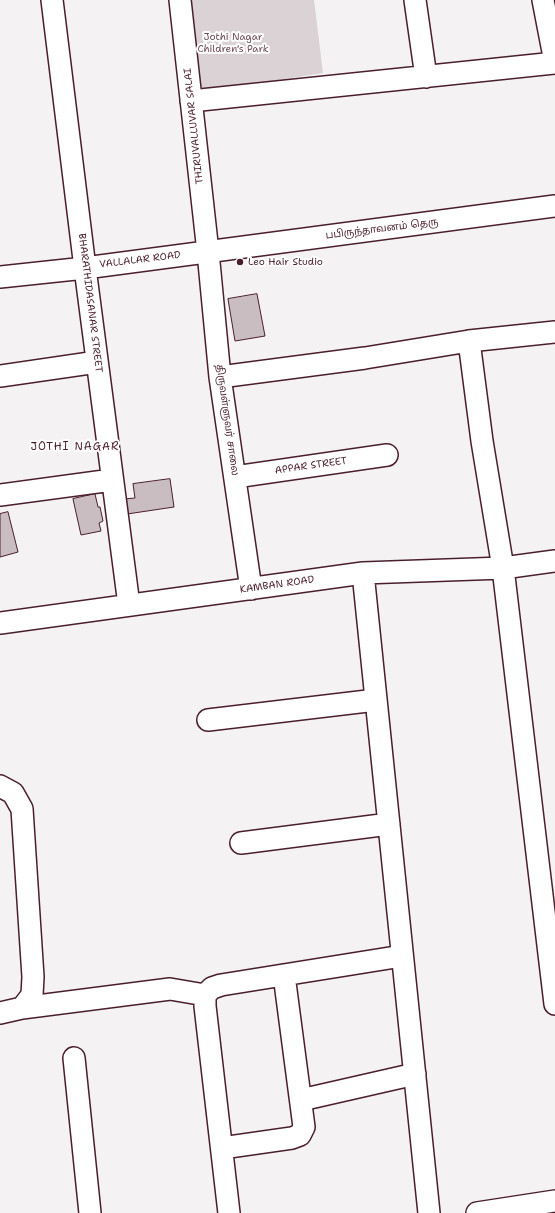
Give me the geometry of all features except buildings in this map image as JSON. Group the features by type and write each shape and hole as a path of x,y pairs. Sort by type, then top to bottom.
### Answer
{"street":[{"name":"BHARATHIDASANAR STREET","path":"52,0 129,605"},
{"name":"THIRUVALLUVAR SALAI","path":"180,0 208,252"},
{"path":"416,0 426,77"},
{"path":"191,101 555,63 543,0"},
{"name":"பபிருந்தாவனம் தெரு","path":"208,252 555,206"},
{"name":"VALLALAR ROAD","path":"0,277 85,268 208,252"},
{"name":"திருவள்ளுவர் சாலை","path":"208,252 220,376 251,589"},
{"path":"220,376 365,358 468,341 555,332"},
{"path":"468,341 482,441 503,568 555,1004"},
{"path":"0,376 97,362"},
{"name":"APPAR STREET","path":"235,477 387,455"},
{"path":"0,495 112,480"},
{"name":"KAMBAN ROAD","path":"0,623 363,574 503,568 555,560"},
{"path":"363,574 429,1213"},
{"path":"208,720 376,700"},
{"path":"0,786 13,793 22,809 33,977 32,995 22,1008"},
{"path":"241,843 389,824"},
{"path":"229,1213 205,1006 205,995 212,988 221,985 402,956"},
{"path":"222,1148 292,1138 300,1135 304,1127 284,975"},
{"path":"0,1013 22,1008 170,989 205,995"},
{"path":"74,1058 90,1213"},
{"path":"301,1100 415,1074"},
{"path":"477,1213 555,1201"}],"green space":[{"name":"Jothi Nagar Children's Park","path":"185,0 314,0 323,73 196,93"}],"place":[{"name":"Leo Hair Studio","path":"240,262"}],"district":[{"name":"JOTHI NAGAR","path":"75,447"}]}
